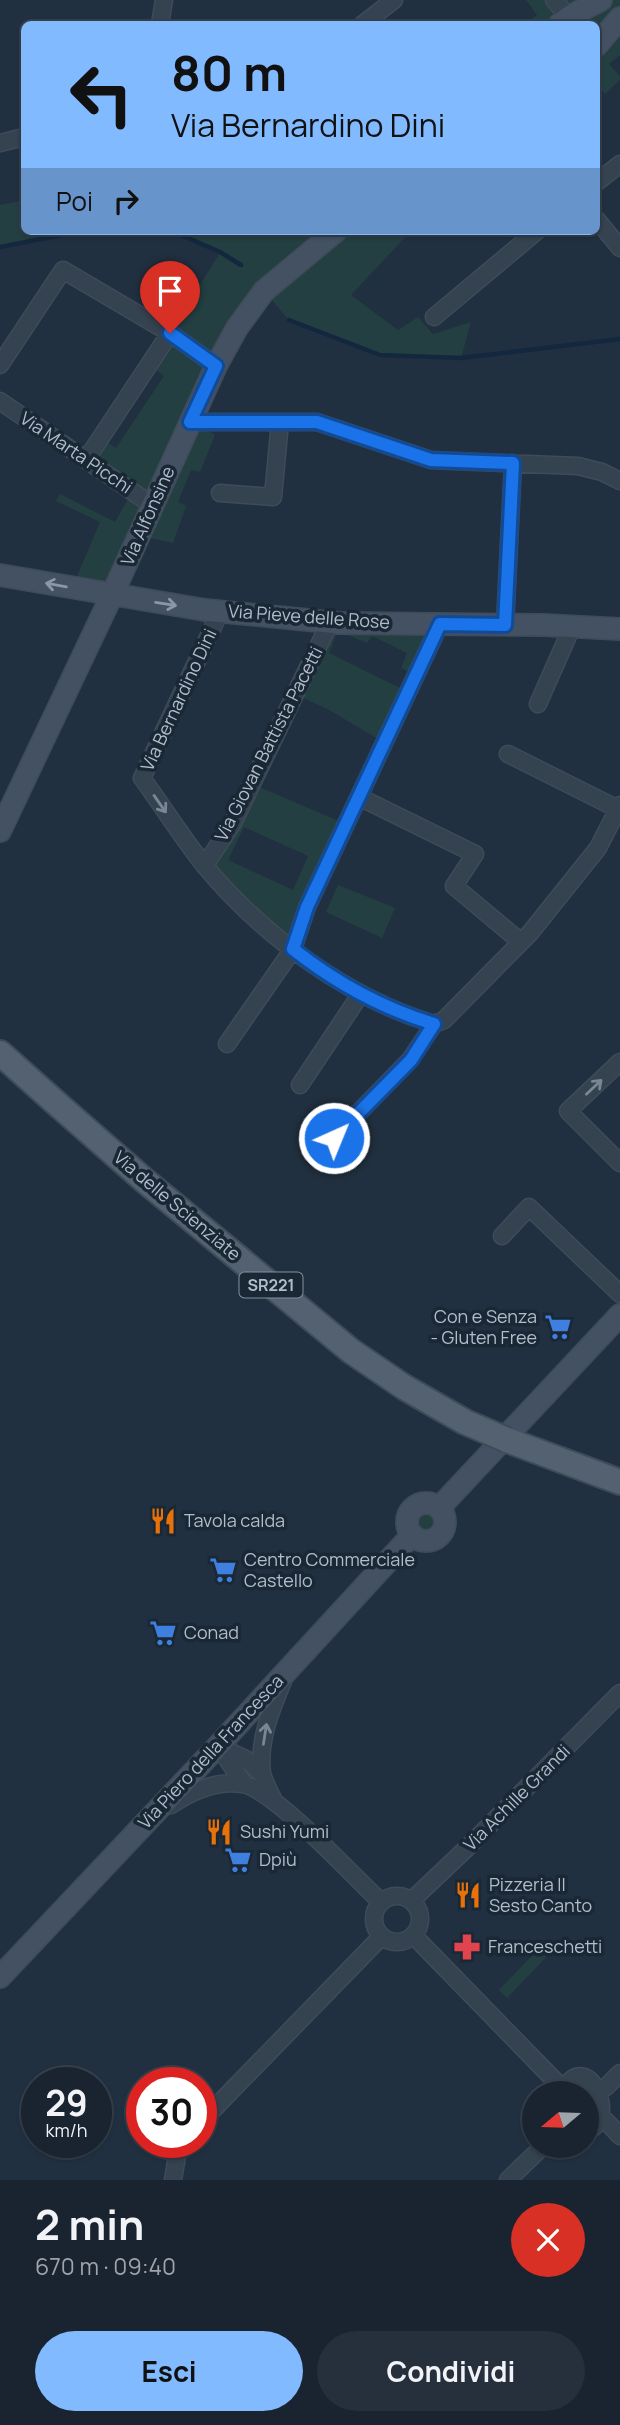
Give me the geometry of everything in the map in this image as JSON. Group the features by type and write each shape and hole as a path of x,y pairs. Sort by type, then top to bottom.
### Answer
{"main road":[{"path":"570,21 601,0"},
{"path":"600,41 620,18"},
{"name":"Via Alfonsine","path":"0,831 113,595 216,366 237,328 264,291 331,235"},
{"name":"Via Pieve delle Rose","path":"0,575 220,612 330,622 620,629"},
{"name":"Via delle Scienziate","path":"0,1053 145,1180 351,1350 404,1387 465,1422 620,1482"},
{"name":"Via Piero della Francesca","path":"4,1972 218,1746 412,1535 407,1520 414,1507 428,1503 439,1508 620,1314"}],"street":[{"path":"160,21 164,0"},
{"path":"367,21 394,0"},
{"path":"554,0 567,21"},
{"path":"0,143 21,138"},
{"path":"600,180 620,164"},
{"path":"600,224 620,248"},
{"path":"434,317 532,235"},
{"path":"0,365 64,270 170,333 216,366"},
{"path":"86,460 170,333"},
{"name":"Via Marta Picchi","path":"0,401 152,505"},
{"path":"190,422 317,422 431,460 578,466 602,472 620,481"},
{"path":"220,493 273,497 280,422"},
{"path":"505,625 513,463"},
{"name":"Via Bernardino Dini","path":"220,612 142,778 205,865 268,929 323,972 360,995 434,1024"},
{"name":"Via Giovan Battista Pacetti","path":"205,865 233,823 330,622"},
{"path":"228,1044 293,949 307,907 440,624"},
{"path":"538,704 572,627"},
{"path":"334,1138 411,1060 434,1024 444,1020 521,942 598,848 619,807 508,754"},
{"path":"359,797 475,854 454,887 521,942"},
{"path":"300,1085 360,995"},
{"path":"620,1062 568,1111 620,1163"},
{"path":"502,1236 529,1207 620,1294"},
{"path":"262,1774 267,1721 287,1670"},
{"name":"Via Achille Grandi","path":"411,1900 478,1838 620,1693"},
{"path":"218,1746 246,1759 262,1774 273,1799"},
{"path":"218,1746 244,1784"},
{"path":"150,1818 186,1795 220,1783 244,1784 273,1799 382,1902"},
{"path":"399,1896 411,1900 419,1913 418,1929 408,1939 394,1941 382,1936 374,1923 377,1908 387,1898 399,1896"},
{"path":"413,1935 552,2081"},
{"path":"217,2106 382,1936"},
{"path":"606,2087 620,2073"},
{"path":"574,2081 584,2077 597,2081"},
{"path":"599,2082 606,2087 612,2102 606,2122 599,2127"},
{"path":"606,2122 620,2136"},
{"path":"173,2180 177,2158"},
{"path":"508,2180 531,2158"}],"green space":[{"path":"526,0 620,0 620,55 609,64 620,76 620,80 605,94 600,88 600,21 531,20 537,15"},
{"path":"21,201 21,235 62,235 0,247 0,205"},
{"path":"181,235 407,235 351,295 398,330 418,317 433,334 471,322 461,358 380,355 289,320 264,291 112,595 72,588 100,522 56,501 60,494 115,522 132,492 86,460 100,437 116,448 164,376 150,365 220,253"},
{"path":"199,424 215,435 200,472 191,470 178,502 186,506 173,543 150,538 193,443 191,440"},
{"path":"330,622 440,624 416,675 401,668 407,653 372,636 367,643 338,631 329,653 408,692 385,743 329,710 295,694"},
{"path":"252,784 341,822 293,949 205,865","holes":["244,827 308,856 293,890 228,860"]},
{"path":"338,885 395,908 382,938 326,912"},
{"path":"426,1503 439,1509 445,1522 439,1535 426,1541 413,1535 407,1522 413,1509"},
{"path":"547,1940 555,1948 507,1998 499,1990"}],"waterway":[{"path":"0,247 62,235"},
{"path":"181,235 220,252 241,265"},
{"path":"289,320 380,355 461,358 620,339"}],"place":[{"name":"Con e Senza - Gluten Free","path":"558,1327"},
{"name":"Tavola calda","path":"163,1521"},
{"name":"Centro Commerciale Castello","path":"223,1570"},
{"name":"Conad","path":"163,1633"},
{"name":"Sushi Yumi","path":"219,1832"},
{"name":"Dpiù","path":"238,1860"},
{"name":"Pizzeria Il Sesto Canto","path":"468,1895"},
{"name":"Franceschetti","path":"467,1947"}],"route":[{"path":"170,333 216,366 190,422 317,422 431,460 513,463 505,625 440,624 307,907 293,949 360,995 434,1024 411,1060 334,1138"}]}
